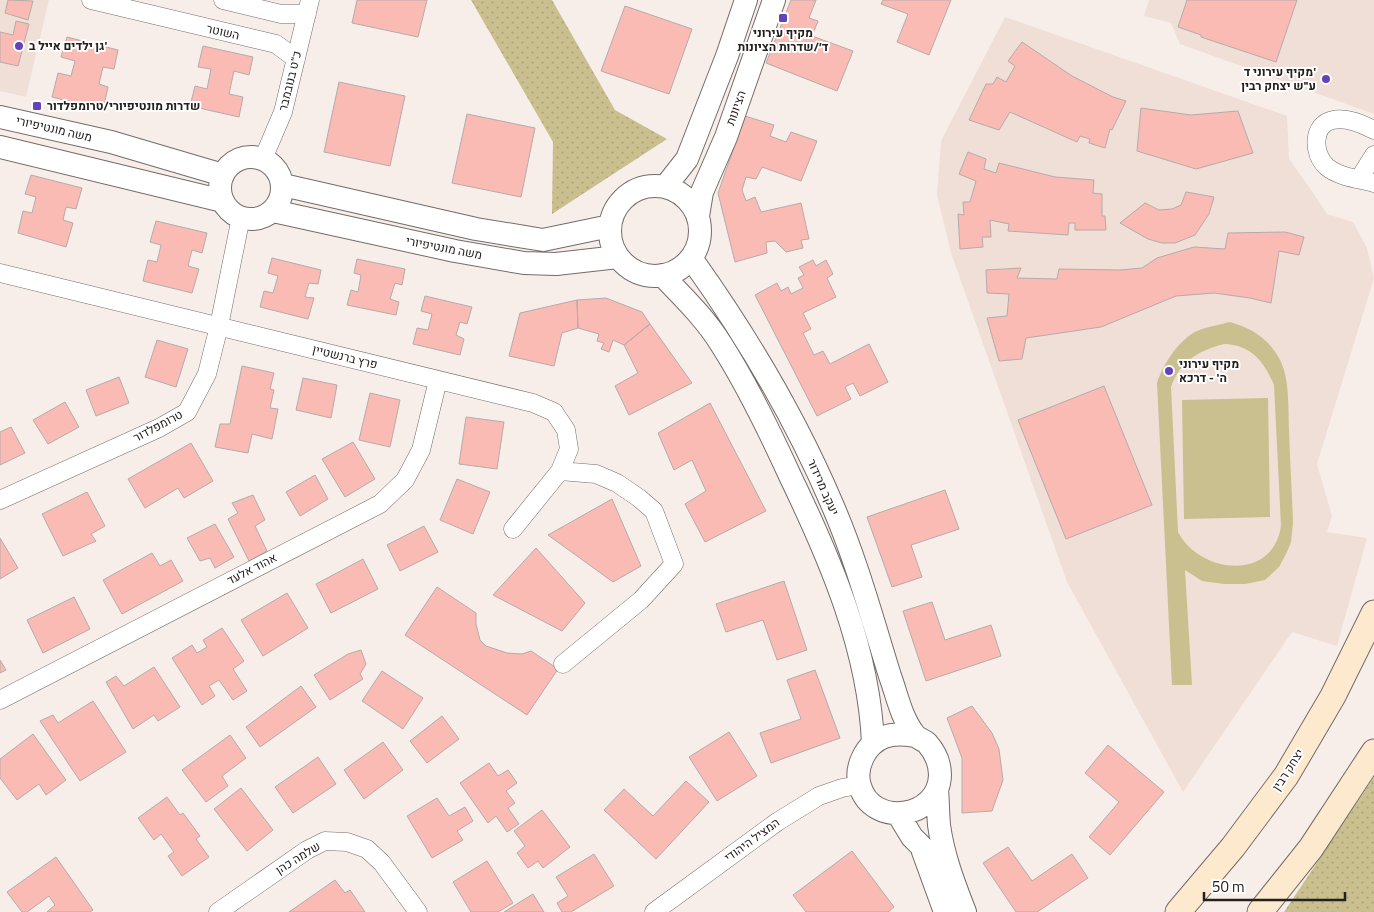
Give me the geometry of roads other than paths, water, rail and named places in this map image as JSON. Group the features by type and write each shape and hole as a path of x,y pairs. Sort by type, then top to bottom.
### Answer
{"main road":[{"name":"יצחק רבין","path":"1178,912 1233,847 1286,776 1333,696 1374,613"},
{"path":"1260,912 1312,848 1374,752"}],"street":[{"name":"השוטר","path":"91,0 151,7 276,44 296,59"},
{"path":"223,0 281,14 309,7"},
{"path":"665,187 687,159 727,56 746,0"},
{"name":"הציונות","path":"698,216 702,192 726,136 774,0"},
{"name":"כ\"ט בנובמבר","path":"263,159 283,112 309,7"},
{"name":"משה מונטיפיורי","path":"0,117 111,142 223,175"},
{"path":"1374,130 1348,120 1335,120 1325,122 1317,135 1317,152 1321,161 1328,168 1339,173 1366,181 1374,155"},
{"path":"0,147 223,201"},
{"path":"254,157 263,159 274,166 278,172 283,185 282,195 273,211 258,218 241,218 227,208 223,201 220,184 223,175 235,161 254,157"},
{"name":"משה מונטיפיורי","path":"283,185 476,229 543,240 610,226"},
{"path":"650,186 665,187 679,192 690,202 698,216 700,230 698,245 691,258 673,272 662,275 650,275 638,272 627,266 618,257 613,247 610,226 614,212 623,199 635,190 650,186"},
{"name":"משה מונטיפיורי","path":"273,211 456,251 524,262 556,264 618,257"},
{"name":"טרומפלדור","path":"0,500 159,428 186,412 207,374 219,326 241,218"},
{"name":"יעקב מרידור","path":"691,258 727,309 795,425 831,502 858,575 901,711 915,736"},
{"name":"פרץ ברנשטיין","path":"0,273 533,403 554,412 566,430 569,450 560,471 514,528"},
{"name":"יעקב מרידור","path":"662,275 692,306 721,342 763,421 820,537 843,596 862,665 870,704 873,743"},
{"name":"אהוד אלעד","path":"0,700 380,504 406,480 421,450 438,380"},
{"path":"560,471 596,474 617,483 639,498 654,511 674,564 641,600 563,664"},
{"path":"937,789 930,800 921,808 910,813 888,813 878,809 867,798 859,785 858,769 863,757 873,743 898,733 915,736 926,742 934,752 939,764 940,777 937,789 939,826 954,883 965,912"},
{"name":"המציל היהודי","path":"665,909 776,822 819,796 842,788 859,785"},
{"path":"898,814 912,837 921,846 945,912"},
{"name":"שלמה כהן","path":"218,912 307,850 325,841 347,842 367,849 382,863 418,912"}],"place":[{"name":"מקיף עירוני ד׳/שדרות הציונות","path":"783,18"},
{"name":"גן ילדים אייל ב'","path":"19,46"},
{"name":"מקיף עירוני ד' ע\"ש יצחק רבין","path":"1326,79"},
{"name":"שדרות מונטיפיורי/טרומפלדור","path":"37,106"},
{"name":"מקיף עירוני ה' - דרכא","path":"1169,371"}]}
